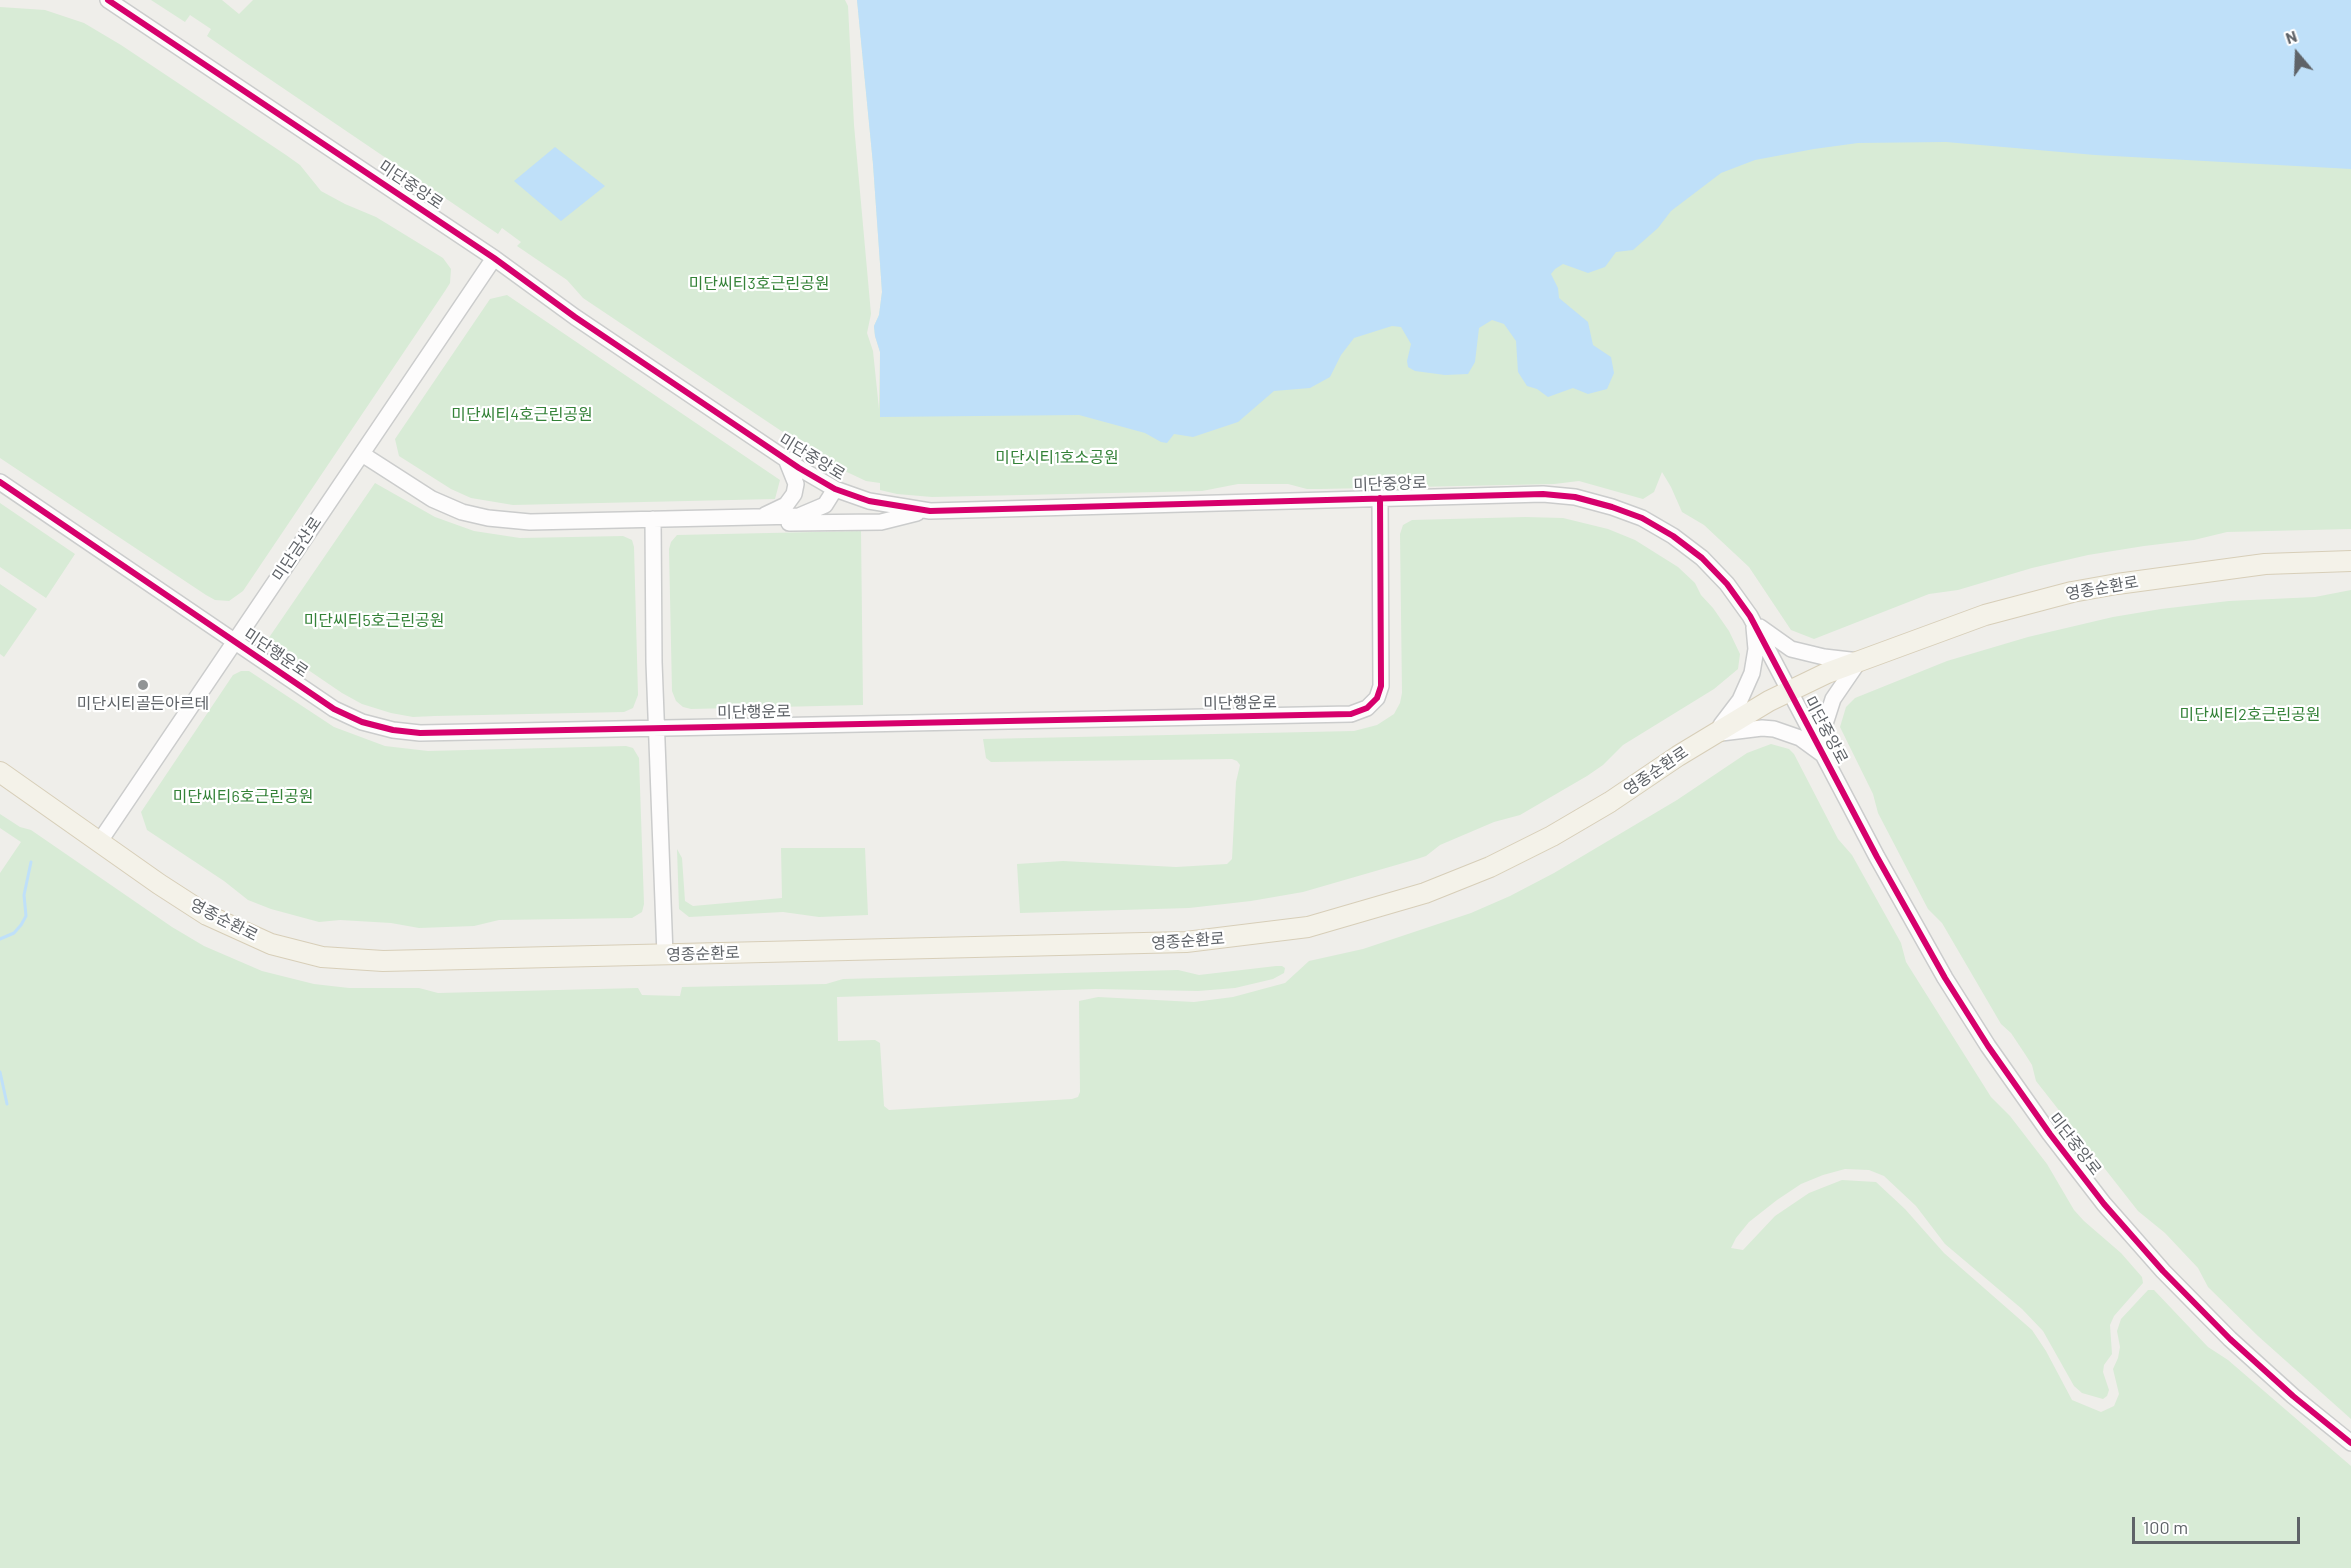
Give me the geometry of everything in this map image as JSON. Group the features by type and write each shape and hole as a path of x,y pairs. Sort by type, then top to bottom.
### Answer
{"main road":[{"name":"영종순환로","path":"0,772 207,915 271,944 322,957 384,961 1186,942 1308,927 1425,893 1490,867 1552,836 1610,802 1713,734 1790,690 1860,661 1974,619 2073,592 2211,570 2265,564 2351,561"}],"street":[{"name":"미단중앙로","path":"108,0 494,258 575,317 786,459 835,489 869,501 930,511 1543,494 1575,497 1612,507 1642,518 1673,536 1702,558 1727,584 1753,621 1877,857 1945,978 1988,1046 2050,1134 2163,1271 2213,1322 2293,1396 2351,1443"},
{"name":"미단금산로","path":"100,841 494,258"},
{"path":"362,454 432,499 471,514 530,522 799,516 825,505 835,489"},
{"path":"760,518 786,505 794,494 796,484 786,459"},
{"name":"미단행운로","path":"0,482 334,709 362,722 393,730 449,733 1351,714 1367,708 1377,698 1381,686 1380,498"},
{"path":"760,518 807,524 881,522 930,511"},
{"path":"653,519 656,728 664,956"},
{"path":"1753,621 1791,649 1824,657 1860,661 1833,699 1824,726 1824,755"},
{"path":"1713,734 1730,716 1749,683 1755,664 1753,621"},
{"path":"1713,734 1755,728 1774,729 1800,738 1824,755"}],"green space":[{"path":"151,0 222,0 239,14 253,0 845,0 848,6 854,125 871,314 867,333 873,351 879,409 880,352 874,326 879,315 882,292 873,164 857,0 2351,0 2351,529 2227,532 2194,540 2088,555 2032,568 1958,590 1929,594 1814,639 1791,630 1749,567 1704,525 1682,512 1662,472 1654,492 1643,499 1579,481 1554,484 1321,489 1307,489 1288,484 1238,484 1202,491 932,497 880,490 880,483 866,481 832,465 583,298 567,280 517,246 521,242 502,228 498,234 246,63 207,36 211,29 190,15 185,22"},
{"path":"0,7 45,10 84,23 121,45 286,155 300,165 321,191 376,217 443,258 451,269 450,283 445,291 243,591 229,601 215,600 206,595 0,458"},
{"name":"미단씨티4호근린공원","path":"507,295 780,480 775,499 513,505 471,498 451,489 399,456 395,439 490,299"},
{"name":"미단씨티5호근린공원","path":"375,483 435,517 474,531 520,538 623,536 632,540 638,695 633,708 624,712 413,717 362,704 270,644 268,639"},
{"path":"0,503 75,554 46,598 0,567"},
{"path":"1563,518 1608,529 1635,540 1678,567 1695,583 1701,595 1729,631 1740,654 1738,669 1714,689 1623,745 1603,765 1587,776 1520,815 1494,822 1440,845 1426,856 1303,892 1251,901 1189,908 1020,913 1017,864 1063,861 1176,867 1227,864 1232,859 1236,782 1240,765 1232,759 991,762 986,758 983,739 1354,731 1377,725 1394,714 1402,693 1400,534 1403,525 1412,520"},
{"path":"861,531 863,705 691,709 683,707 676,701 672,691 669,549 677,535"},
{"path":"0,584 37,609 4,657 0,654"},
{"name":"미단씨티2호근린공원","path":"2351,590 2351,1419 2258,1336 2208,1287 2198,1268 2165,1233 2138,1211 2036,1081 2032,1065 2011,1033 2001,1024 1942,923 1928,909 1878,813 1873,794 1840,727 1846,707 1855,698 1947,661 2028,637 2113,617 2161,609 2229,601 2315,597"},
{"name":"미단씨티6호근린공원","path":"241,671 249,671 334,727 385,746 428,751 626,746 633,748 639,758 644,904 642,912 632,918 499,920 474,926 419,928 391,923 340,920 319,922 248,900 224,881 147,830 141,812 233,675"},
{"path":"1771,744 1789,749 1794,754 1838,839 1852,855 1901,943 1906,962 1991,1097 2010,1116 2047,1164 2074,1210 2121,1253 2142,1277 2143,1283 2114,1316 2110,1325 2112,1354 2104,1365 2103,1372 2109,1390 2103,1399 2082,1393 2074,1386 2043,1331 2022,1309 1945,1244 1916,1206 1884,1176 1869,1170 1845,1169 1801,1184 1749,1222 1731,1248 1743,1250 1775,1216 1809,1193 1842,1180 1876,1182 1905,1209 1944,1253 2032,1330 2072,1400 2101,1412 2114,1406 2119,1394 2113,1369 2120,1347 2117,1331 2121,1319 2148,1290 2154,1290 2208,1347 2228,1360 2351,1466 2351,1568 0,1568 0,873 21,842 0,828 0,814 20,827 31,830 172,927 204,946 262,971 314,984 349,988 419,988 438,993 638,988 642,995 680,996 682,987 826,984 843,979 1178,970 1199,975 1276,966 1285,968 1284,973 1273,979 1235,988 1198,991 1096,989 837,997 838,1041 875,1040 880,1043 884,1106 889,1110 1078,1097 1080,1092 1079,1001 1098,997 1194,1002 1233,997 1285,983 1309,961 1363,949 1471,913 1510,896 1554,873 1677,800 1747,753"},
{"path":"781,848 865,848 868,915 819,917 783,912 689,917 679,909 677,849 682,858 685,901 693,906 782,898"}],"water":[{"path":"857,0 2351,0 2351,169 2095,155 1946,142 1858,143 1814,149 1755,160 1721,173 1671,211 1658,228 1633,250 1616,252 1605,267 1588,273 1563,264 1555,269 1551,274 1558,288 1559,298 1588,322 1593,345 1611,357 1614,373 1607,389 1588,394 1573,388 1548,397 1537,389 1527,386 1518,372 1516,341 1504,324 1492,320 1479,328 1475,362 1468,374 1445,375 1415,371 1408,367 1411,344 1401,327 1392,326 1354,338 1341,355 1330,377 1310,388 1274,391 1238,422 1193,437 1174,434 1167,443 1145,433 1079,415 880,417 880,352 874,326 879,315 882,292 873,164"},
{"path":"555,147 605,186 561,221 514,181"}],"waterway":[{"path":"0,939 14,933 26,916 24,895 31,862"},
{"path":"0,1072 7,1104"}],"cycle path":[{"path":"108,0 494,258 575,317 799,468 835,489 869,501 930,511 1543,494 1575,497 1612,507 1642,518 1673,536 1702,558 1727,584 1750,616 1877,857 1945,978 1988,1046 2050,1134 2104,1204 2163,1271 2230,1339 2293,1396 2351,1443"},
{"path":"0,482 334,709 362,722 393,730 420,733 1351,714 1367,708 1377,698 1381,686 1380,498"}],"place":[{"name":"미단시티골든아르테","path":"143,685"}],"park label":[{"name":"미단씨티3호근린공원","path":"759,284"},
{"name":"미단시티1호소공원","path":"1057,458"}]}
